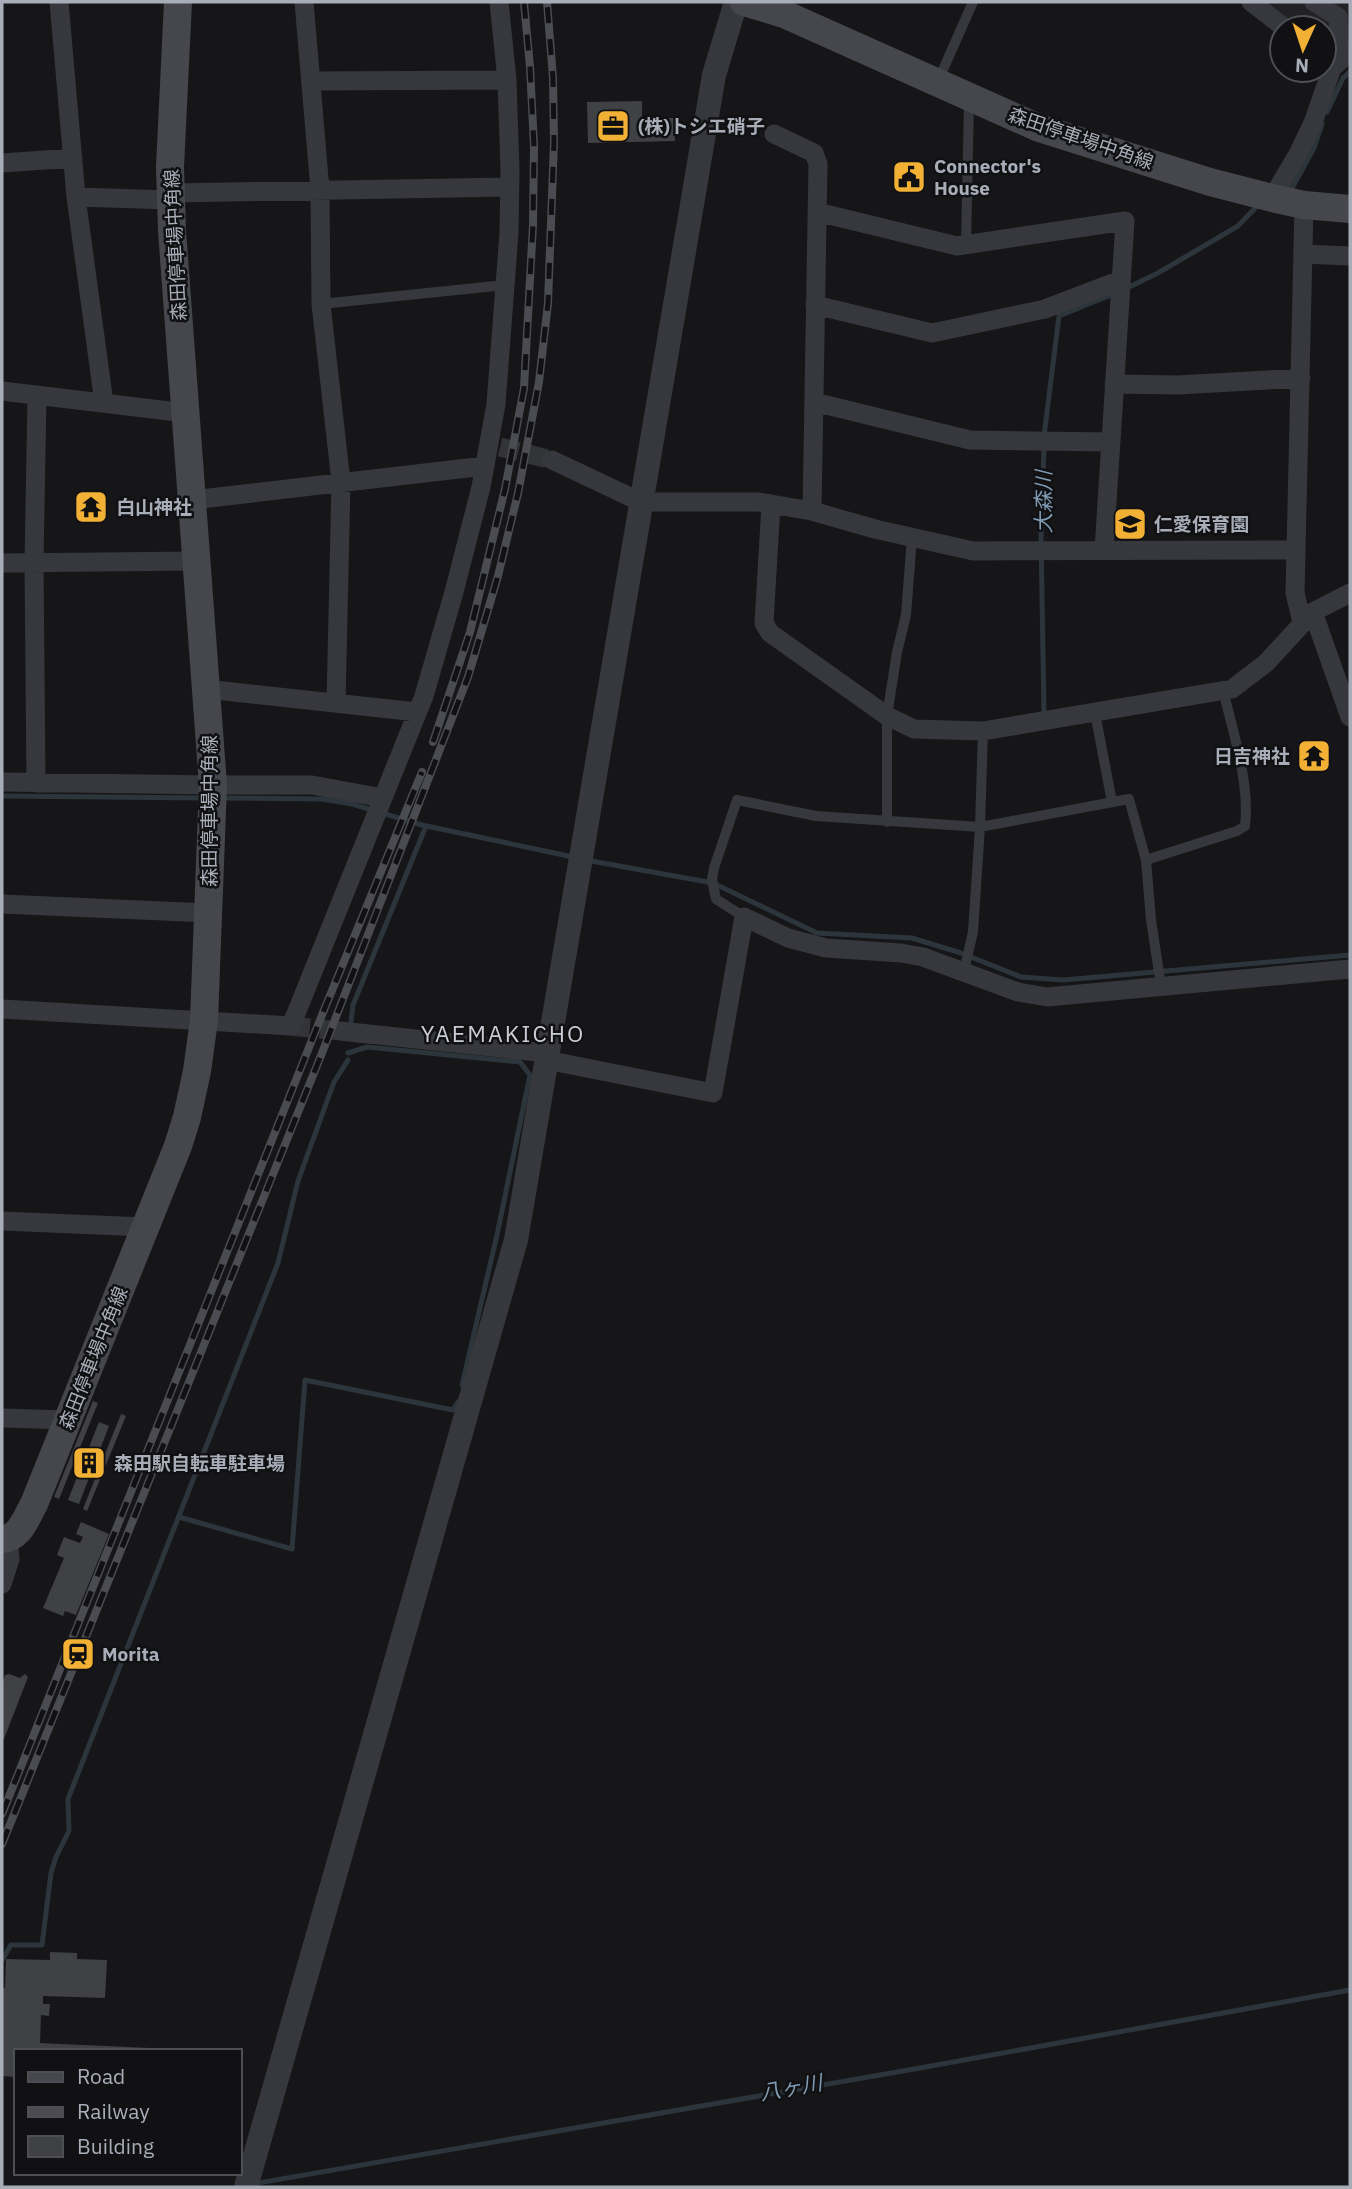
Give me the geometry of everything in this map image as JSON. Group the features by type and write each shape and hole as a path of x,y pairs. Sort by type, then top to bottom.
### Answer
{"main road":[{"name":"森田停車場中角線","path":"5,1539 18,1532 34,1504 178,1146 197,1071 204,1020 212,795 171,197 178,2"},
{"name":"森田停車場中角線","path":"744,2 784,14 1039,128 1210,182 1304,205 1350,209"}],"street":[{"path":"59,2 76,197 104,403"},
{"path":"304,2 320,190 321,304 341,482 336,703"},
{"path":"2,1009 291,1026 424,696 454,592 485,466 494,446 509,187 507,80 499,2"},
{"path":"246,2187 516,1240 713,75 736,2"},
{"path":"1251,2 1268,15"},
{"path":"1314,2 1333,14"},
{"path":"311,81 507,80"},
{"path":"1272,198 1313,123 1326,84"},
{"path":"774,134 814,153 818,164 812,511"},
{"path":"2,163 73,158"},
{"path":"76,197 171,197 320,190 509,187"},
{"path":"1304,205 1295,593 1347,697 1350,717"},
{"path":"817,212 957,246 1125,221 1104,550"},
{"path":"1303,254 1350,256"},
{"path":"815,305 932,333 1045,309 1120,288"},
{"path":"1114,384 1178,385 1301,378"},
{"path":"2,391 186,413"},
{"path":"36,783 34,563 37,395"},
{"path":"814,402 971,440 1110,443"},
{"path":"552,460 641,502 758,502 812,511 875,529 973,551 1296,550"},
{"path":"192,500 485,466"},
{"path":"771,504 764,623 770,633 887,716 914,729 982,732 1232,689 1266,663 1308,617 1350,593"},
{"path":"2,563 196,561"},
{"path":"206,689 417,712"},
{"path":"2,782 212,795 312,785 383,798"},
{"path":"2,904 209,913"},
{"path":"340,1031 547,1057 713,1093 744,917 788,938 826,948 923,957 965,967 1018,992 1047,997 1161,982 1350,969"},
{"path":"2,1221 145,1227"},
{"path":"2,1418 68,1420"},
{"path":"2,1584 10,1559 5,1539"}],"lane":[{"path":"938,82 973,2"},
{"path":"966,245 969,96"},
{"path":"321,304 505,285"},
{"path":"887,822 887,716 906,615 912,537"},
{"path":"1146,860 1237,831 1245,825 1247,813 1242,774 1223,690"},
{"path":"1094,713 1112,802"},
{"path":"965,967 973,932 980,827 982,732"},
{"path":"744,917 716,899 712,880 737,800 816,817 980,827 1129,799 1146,860 1151,920 1161,982"}],"shaded area":[{"path":"1262,2 1350,2 1350,34 1338,42 1338,14 1278,14"}],"building":[{"path":"642,101 642,118 674,118 675,141 588,143 587,102"},
{"name":"森田駅自転車駐車場","path":"93,1401 98,1403 59,1499 54,1497"},
{"name":"森田駅自転車駐車場","path":"121,1414 126,1416 87,1511 83,1509"},
{"name":"森田駅自転車駐車場","path":"99,1422 109,1426 79,1504 68,1500"},
{"path":"81,1522 109,1534 76,1615 65,1611 63,1616 43,1608 64,1558 57,1555 64,1537 80,1543 83,1537 76,1534"},
{"path":"25,1674 28,1677 2,1744 2,1683 5,1675 20,1678"},
{"path":"50,1952 77,1953 77,1959 107,1960 105,1998 43,1996 43,2004 50,2004 49,2016 41,2015 40,2043 172,2049 14,2049 14,2077 2,2076 2,1988 5,1988 6,1959 50,1960"}],"waterway":[{"name":"大森川","path":"1327,112 1343,78 1350,72"},
{"name":"大森川","path":"1292,188 1314,148 1322,124"},
{"name":"大森川","path":"1125,289 1238,226 1258,205"},
{"name":"大森川","path":"1044,436 1059,316 1116,293"},
{"name":"大森川","path":"1044,446 1041,538 1046,714"},
{"path":"2,796 205,798"},
{"path":"222,798 322,799 352,804 422,825 573,857"},
{"path":"351,1021 353,1005 426,826"},
{"path":"586,860 713,883 817,933 912,938 961,953 1021,977 1063,980 1350,955"},
{"path":"348,1053 367,1047 520,1062 530,1075 462,1385"},
{"path":"2,1960 11,1945 42,1945 51,1873 69,1831 68,1799 278,1263 298,1181 334,1082 348,1060"},
{"path":"179,1517 292,1549 305,1380 453,1410 458,1402"},
{"name":"八ヶ川","path":"253,2184 1350,1990"}],"tunnel":[{"path":"500,447 552,460"},
{"path":"291,1026 340,1031"}],"railway":[{"path":"433,742 470,632 505,489 524,388 533,225 534,146 524,2"},
{"path":"2,1844 322,1053 468,677 498,576 518,493 539,382 548,303 554,142 553,78 547,2"},
{"path":"2,1814 422,772"}],"place":[{"name":"(株)トシエ硝子","path":"613,126"},
{"name":"Connector's House","path":"909,177"},
{"name":"白山神社","path":"91,507"},
{"name":"仁愛保育園","path":"1130,524"},
{"name":"日吉神社","path":"1314,756"},
{"name":"森田駅自転車駐車場","path":"89,1463"},
{"name":"Morita","path":"78,1654"}],"district":[{"name":"YAEMAKICHO","path":"503,1034"}]}
